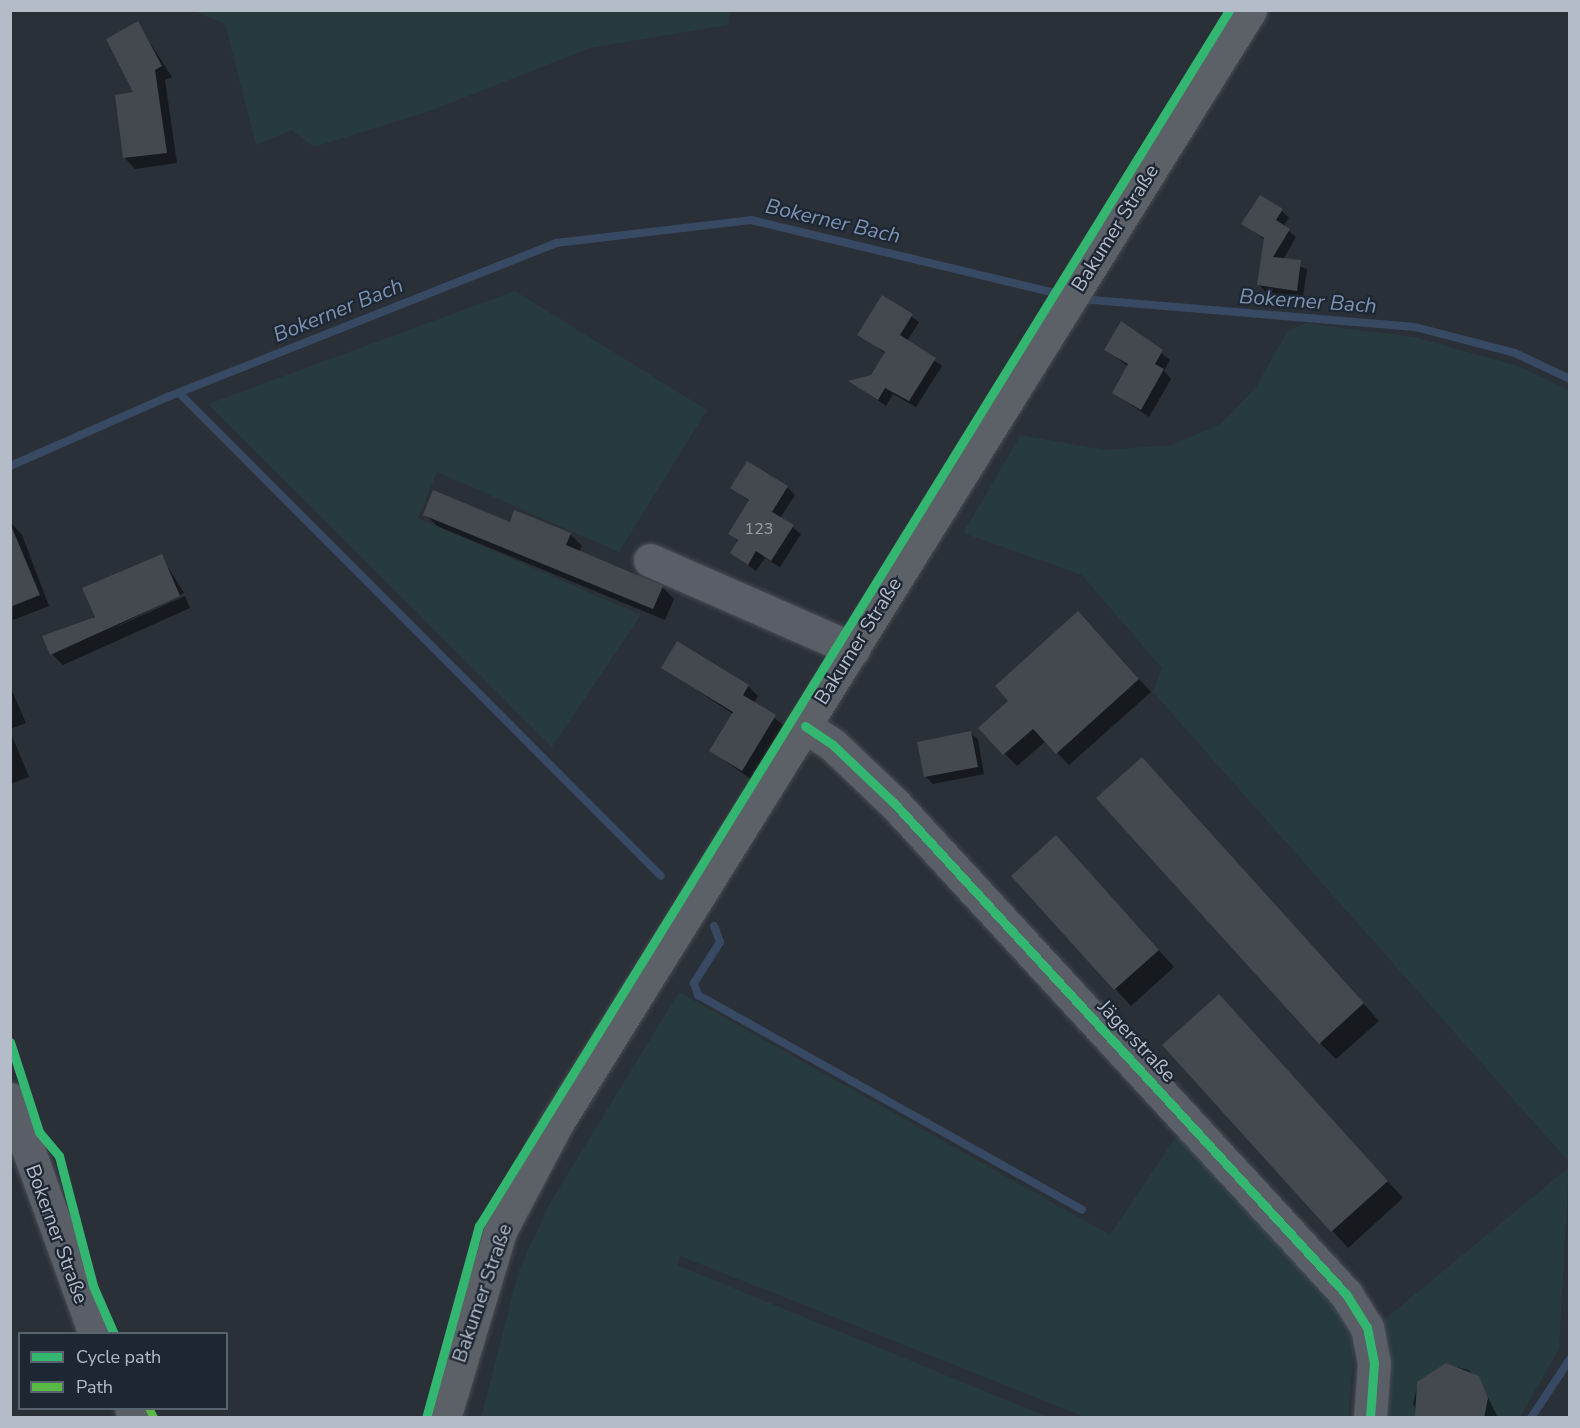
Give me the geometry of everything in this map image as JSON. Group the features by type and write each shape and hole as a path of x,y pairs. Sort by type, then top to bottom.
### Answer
{"main road":[{"name":"Bakumer Straße","path":"444,1418 500,1231 556,1123 1250,10"}],"street":[{"path":"650,560 853,649"},
{"name":"Jägerstraße","path":"805,726 833,745 894,803 1346,1294 1367,1327 1374,1363 1370,1418"},
{"name":"Bokerner Straße","path":"10,1099 94,1332"}],"green space":[{"path":"730,10 728,25 590,48 430,111 314,147 292,130 256,145 225,24 194,11"},
{"path":"515,291 707,410 619,552 437,472 418,518 641,615 552,747 208,404"},
{"path":"1305,323 1414,337 1518,366 1569,390 1569,1162 1153,692 1162,668 1082,575 963,533 1021,435 1105,450 1172,445 1222,423 1256,387 1287,332"},
{"path":"679,992 1110,1235 1180,1131 1340,1304 1355,1338 1348,1417 1085,1417 680,1256 677,1265 1048,1417 481,1418 519,1270 550,1203"},
{"path":"1569,1167 1559,1349 1520,1417 1384,1417 1380,1323"}],"building":[{"path":"138,21 162,66 155,70 167,153 123,158 115,95 133,92 106,39"},
{"path":"1260,195 1283,209 1276,220 1290,229 1273,257 1301,260 1297,291 1257,285 1264,238 1241,224"},
{"path":"882,295 913,314 900,335 936,358 909,401 885,388 878,400 848,381 871,375 885,352 857,335"},
{"path":"1121,321 1163,350 1155,364 1164,369 1141,410 1112,393 1128,364 1104,350"},
{"path":"747,461 788,486 772,512 794,525 771,561 756,551 748,565 730,553 738,540 728,534 749,500 730,488"},
{"path":"433,490 510,522 514,510 571,533 566,545 663,586 653,609 423,515"},
{"path":"10,523 40,595 10,607"},
{"path":"162,554 180,596 50,655 42,636 95,617 82,588"},
{"path":"1078,611 1139,679 1056,754 1033,729 1003,755 978,728 1008,701 995,686"},
{"path":"677,641 749,685 743,695 776,715 742,771 709,751 733,712 661,668"},
{"path":"971,731 978,767 924,777 917,742"},
{"path":"1142,757 1364,1003 1319,1044 1096,798"},
{"path":"1056,835 1159,950 1114,990 1011,876"},
{"path":"1219,994 1388,1181 1331,1232 1162,1045"},
{"path":"1446,1363 1479,1376 1488,1398 1484,1418 1415,1418 1417,1382"}],"waterway":[{"name":"Bokerner Bach","path":"10,466 165,398 556,243 751,220 1063,295"},
{"name":"Bokerner Bach","path":"1081,299 1415,327 1515,353 1570,379"},
{"path":"179,393 661,876"},
{"path":"714,926 720,942 694,983 698,995 1082,1210"},
{"path":"1531,1418 1570,1359"}],"marked path":[{"path":"150,1410 154,1418"}],"cycle path":[{"path":"426,1418 479,1226 1229,10"},
{"path":"805,726 833,745 894,803 1346,1294 1367,1327 1374,1363 1370,1418"},
{"path":"10,1042 39,1132 59,1156 93,1286 113,1332"}]}
